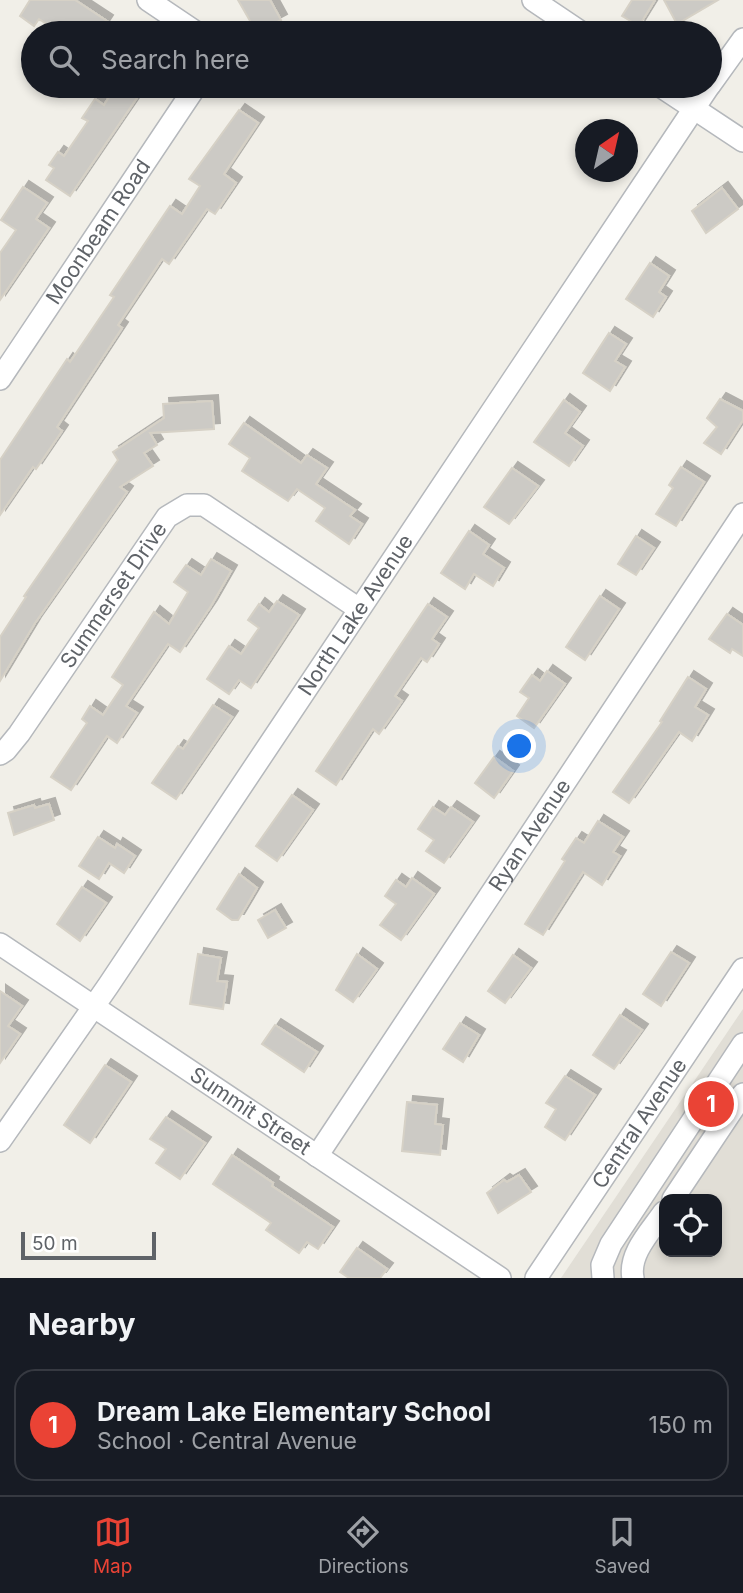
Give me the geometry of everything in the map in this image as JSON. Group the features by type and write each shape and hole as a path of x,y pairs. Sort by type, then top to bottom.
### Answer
{"street":[{"path":"148,0 179,21"},
{"path":"533,0 564,21"},
{"name":"North Lake Avenue","path":"722,68 743,39"},
{"name":"Moonbeam Road","path":"0,379 188,98"},
{"path":"679,98 743,141"},
{"name":"North Lake Avenue","path":"0,1141 94,1006 701,98"},
{"name":"Summerset Drive","path":"0,754 19,734 167,517 187,505 204,505 359,609"},
{"name":"Ryan Avenue","path":"317,1156 743,514"},
{"name":"Summit Street","path":"0,944 500,1278"},
{"name":"Central Avenue","path":"536,1278 743,968"},
{"path":"603,1278 602,1265 611,1244 743,1044"},
{"path":"676,1194 743,1094"},
{"path":"633,1278 631,1269 634,1259 659,1220"}],"shaded area":[{"path":"743,1009 743,1278 561,1278"}],"building":[{"path":"30,0 75,0 107,21 27,21 20,16"},
{"path":"238,0 270,0 281,20 279,21 250,21"},
{"path":"632,0 655,0 642,21 630,21 622,16"},
{"path":"664,0 718,0 682,21 675,21"},
{"path":"108,98 137,98 70,196 46,180 54,168 49,165 58,152 64,156 88,121 82,118 95,99 104,105"},
{"path":"239,110 258,123 224,174 236,183 215,214 207,209 169,264 162,259 118,325 122,328 57,427 62,431 0,515 0,460 67,359 70,362 114,297 110,295 170,206 182,214 200,186 189,179"},
{"path":"23,187 47,203 36,219 49,228 0,300 0,253 16,230 1,220"},
{"path":"722,188 738,209 706,233 692,211"},
{"path":"650,263 669,276 659,292 666,297 653,317 626,299"},
{"path":"609,333 626,344 615,361 625,367 610,391 583,373"},
{"path":"720,399 743,411 743,420 721,454 704,443 717,427 707,418"},
{"path":"564,400 580,412 565,433 583,446 569,466 534,442"},
{"path":"212,401 214,429 150,433 157,445 144,453 153,466 120,487 127,492 35,623 0,681 0,637 26,597 24,596 118,460 113,452 164,418 163,404"},
{"path":"244,423 301,463 307,455 327,468 316,484 355,510 350,516 362,524 349,544 316,521 325,508 297,489 288,501 242,471 250,458 229,444"},
{"path":"681,467 704,482 676,526 656,514 673,488 669,485"},
{"path":"512,468 538,486 509,524 484,507"},
{"path":"469,531 489,545 483,554 504,568 493,586 474,574 465,589 441,573"},
{"path":"636,536 654,548 636,575 618,564"},
{"path":"211,559 231,571 180,652 168,644 126,706 137,713 117,743 107,736 71,790 51,777 87,723 82,719 90,706 103,715 123,685 112,677 154,612 169,624 188,592 174,582 186,565 201,575"},
{"path":"600,596 619,609 585,660 566,647"},
{"path":"277,601 299,615 251,688 239,680 229,694 207,679 229,646 241,654 259,628 248,620 259,604 269,612"},
{"path":"428,604 447,617 432,639 439,644 427,662 421,658 395,696 402,701 379,734 373,729 336,785 316,771"},
{"path":"727,614 743,625 743,656 732,649 730,653 709,639"},
{"path":"547,671 565,684 534,728 517,716 529,698 520,692 532,675 540,681"},
{"path":"688,677 706,689 695,707 708,715 692,741 679,732 629,803 613,792 662,722 660,721"},
{"path":"213,705 232,717 176,799 152,783 178,746 183,749"},
{"path":"494,757 513,771 494,798 475,783"},
{"path":"292,795 313,810 277,861 256,846"},
{"path":"49,804 54,820 14,835 8,813 34,805 35,808"},
{"path":"433,807 445,815 451,807 473,822 444,863 426,851 434,840 418,829"},
{"path":"598,821 623,837 613,852 620,856 602,885 583,872 543,935 525,924 565,861 562,859 576,838 584,843"},
{"path":"98,837 115,848 117,844 135,856 124,873 109,863 99,879 79,866"},
{"path":"239,874 257,888 238,920 232,920 217,909"},
{"path":"412,878 434,894 401,940 380,925 396,904 385,896 396,880 406,887"},
{"path":"82,887 106,903 80,941 57,924"},
{"path":"275,910 286,928 268,938 258,920"},
{"path":"671,952 689,963 661,1006 643,994"},
{"path":"198,954 221,958 217,981 227,982 223,1009 190,1004"},
{"path":"357,954 377,969 353,1002 336,990"},
{"path":"513,955 531,968 505,1003 488,991"},
{"path":"0,991 22,1006 8,1026 20,1034 0,1063"},
{"path":"620,1015 642,1030 614,1069 593,1055"},
{"path":"460,1023 479,1035 463,1062 443,1049"},
{"path":"275,1025 317,1052 304,1072 262,1044"},
{"path":"105,1065 131,1082 90,1143 64,1125"},
{"path":"565,1076 595,1095 565,1140 545,1127 556,1109 546,1103"},
{"path":"407,1102 437,1105 435,1124 443,1125 440,1155 402,1151"},
{"path":"166,1117 205,1143 180,1179 156,1163 166,1149 150,1139"},
{"path":"232,1155 333,1227 318,1249 307,1242 299,1253 266,1230 271,1223 213,1184"},
{"path":"519,1175 531,1192 498,1213 487,1193 504,1180 507,1182"},
{"path":"357,1248 387,1269 380,1278 349,1278 340,1272"}],"place":[{"name":"Dream Lake Elementary School","path":"711,1104"}]}
